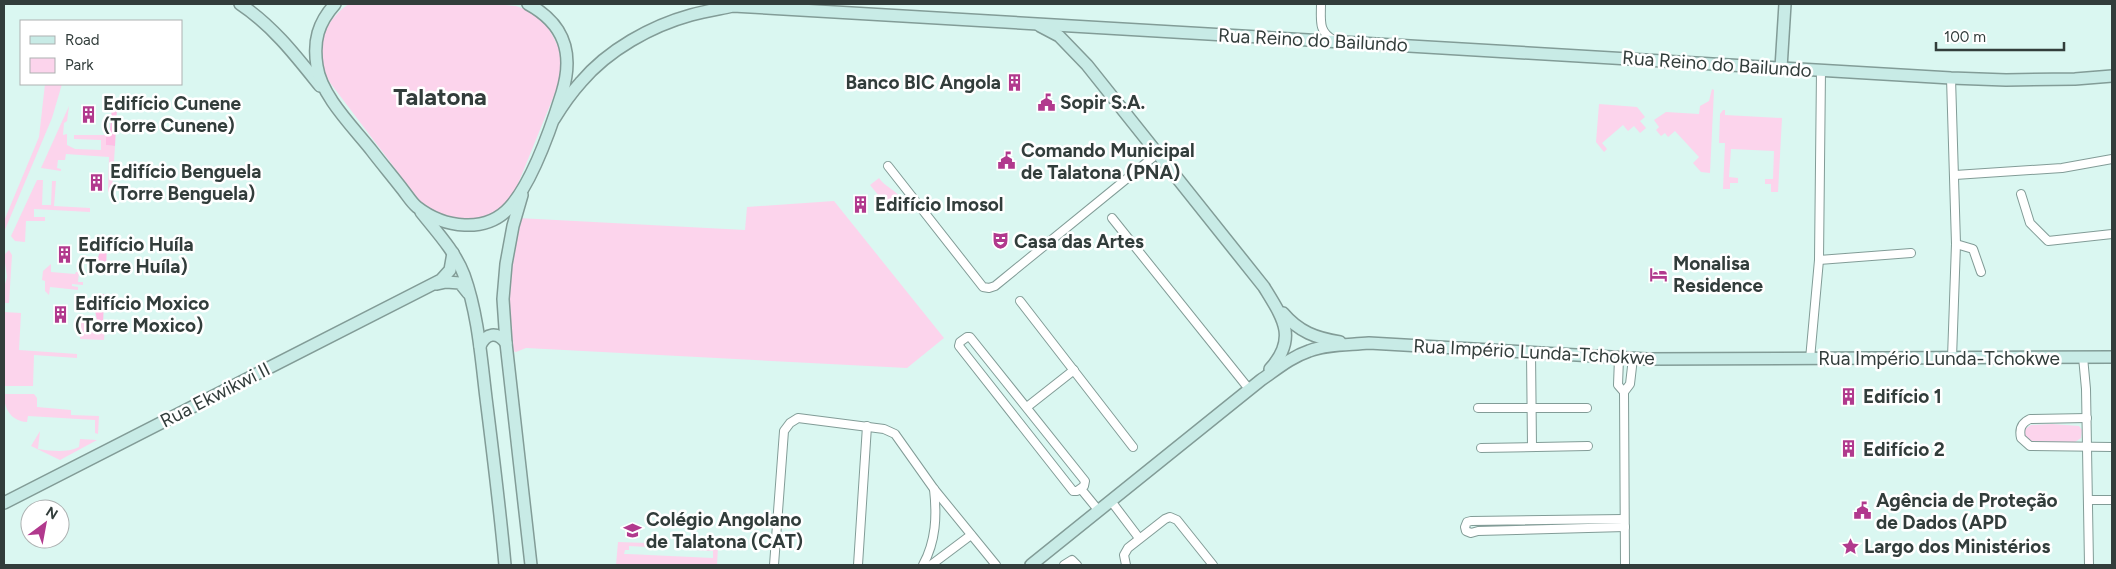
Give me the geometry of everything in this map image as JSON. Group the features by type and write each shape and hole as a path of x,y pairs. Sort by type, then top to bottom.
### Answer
{"main road":[{"path":"240,4 267,24 280,37 453,253 463,274 471,298 480,346 505,565"},
{"path":"329,97 317,69 315,48 320,24 335,4"},
{"path":"528,4 550,20 558,30 567,52 568,75 554,119 526,184 513,226 506,264 503,300 506,343 531,565"},
{"path":"709,4 733,6"},
{"path":"1780,68 1785,4"},
{"name":"Rua Reino do Bailundo","path":"554,119 580,82 632,40 653,29 691,15 733,6 1951,78 2006,80 2075,79 2112,76"},
{"path":"1026,23 1050,30 1066,42 1296,326 1310,336 1342,342 1368,343"},
{"path":"2006,80 2112,85"},
{"path":"416,207 456,226 478,224 503,214 526,184"},
{"name":"Rua Ekwikwi II","path":"4,503 441,280 446,276 453,261 453,253"},
{"name":"Rua Ekwikwi II","path":"426,288 446,282 454,282 464,287 471,298"},
{"path":"1261,380 1281,356 1285,349 1287,336 1281,316 1264,287"},
{"path":"480,346 486,337 492,334 501,337 506,343"},
{"name":"Rua Império Lunda-Tchokwe","path":"1031,565 1261,380 1289,360 1310,351 1326,347 1368,343 1618,358 2112,357"}],"street":[{"path":"1321,4 1322,31 1326,36 1340,42"},
{"path":"1810,359 1819,260 1821,70"},
{"path":"1951,78 1956,244 1952,358"},
{"path":"888,166 984,286 990,288 995,286 1157,154"},
{"path":"1955,175 2062,168 2112,159"},
{"path":"2020,194 2030,223 2048,241 2112,234"},
{"path":"1112,218 1249,389"},
{"path":"1956,244 1973,249 1981,272"},
{"path":"1819,260 1911,253"},
{"path":"1020,301 1133,447"},
{"path":"966,337 970,337 1085,481 1086,484 1081,489 1073,491 959,346 960,342 966,337"},
{"path":"1531,353 1532,447"},
{"path":"2083,357 2088,447 2089,565"},
{"path":"1618,358 1618,384 1624,392 1625,565"},
{"path":"1624,392 1630,384 1633,358"},
{"path":"1027,407 1074,370"},
{"path":"1478,408 1587,408"},
{"path":"774,565 784,431 790,423 798,418 867,426 884,429 895,434 934,489 996,565"},
{"path":"2087,418 2030,419 2022,425 2020,434 2023,442 2030,446 2112,447"},
{"path":"858,565 867,426"},
{"path":"1481,448 1588,446"},
{"path":"922,565 933,541 936,513 934,489"},
{"path":"1081,489 1099,511"},
{"path":"2088,500 2112,500"},
{"path":"1111,501 1139,538"},
{"path":"1126,565 1124,559 1126,551 1139,538 1165,519 1173,517 1213,565"},
{"path":"1471,522 1625,523 1478,531 1471,533 1466,531 1465,527 1466,524 1471,522"},
{"path":"931,565 971,534"},
{"path":"1064,565 1072,560 1077,565"}],"green space":[{"path":"349,4 495,4 516,6 533,12 549,29 558,46 562,66 557,88 513,196 493,214 473,221 447,217 422,204 331,84 324,73 320,57 322,39 335,16"},
{"path":"45,85 62,85 52,118 4,232 4,221 39,137"},
{"path":"1712,89 1714,90 1710,173 1701,172 1693,163 1699,157 1675,131 1668,137 1665,133 1661,136 1656,130 1659,127 1654,120 1666,112 1699,114 1700,106 1709,101"},
{"path":"1599,104 1637,107 1645,117 1640,121 1646,128 1640,133 1634,126 1628,131 1623,125 1602,143 1607,149 1604,152 1596,142"},
{"path":"69,106 63,135 67,134 67,145 75,149 101,150 101,140 74,139 74,135 107,135 106,145 115,146 112,192 108,192 109,157 66,154 65,160 58,160 57,168 61,169 61,171 41,168"},
{"path":"1725,110 1725,115 1782,118 1778,192 1771,192 1771,184 1765,184 1765,179 1773,179 1774,151 1731,149 1729,177 1738,178 1738,183 1730,183 1730,189 1723,189 1725,143 1719,143 1720,114"},
{"path":"879,178 900,197 888,207 870,185"},
{"path":"37,180 43,180 42,205 51,205 52,181 56,181 54,206 90,208 90,212 34,209 34,217 45,217 45,221 26,221 25,242 15,241 11,236"},
{"path":"834,201 944,338 907,368 526,348 516,352 511,351 507,296 510,260 518,218 745,230 747,207"},
{"path":"9,250 12,255 9,303 4,303 4,288 7,277 4,255"},
{"path":"51,264 51,272 75,274 79,272 78,282 83,282 83,285 72,284 72,286 78,287 78,290 50,287 49,295 45,291 45,281 42,280 43,271"},
{"path":"4,312 21,313 19,350 77,354 77,358 34,355 33,386 4,386"},
{"path":"81,319 86,319 86,327 105,328 104,340 80,339"},
{"path":"4,394 34,394 37,398 37,407 71,410 71,415 99,416 98,434 95,433 95,420 28,416 27,422 21,421 13,417 7,409"},
{"path":"2031,425 2079,426 2082,430 2081,438 2075,442 2034,443 2025,437 2025,429"},
{"path":"40,431 38,449 64,451 79,447 80,439 97,440 60,460 31,446"},
{"path":"618,542 648,543 648,547 629,546 629,550 625,550 624,554 713,558 713,551 694,550 694,546 718,547 717,565 616,565"}],"shaded area":[{"path":"112,107 117,108 115,146 106,145"},
{"path":"103,241 107,241 106,272 96,272 97,261"},
{"path":"95,294 104,294 103,326 98,326 94,305"}],"place":[{"name":"Banco BIC Angola","path":"1015,82"},
{"name":"Sopir S.A.","path":"1046,102"},
{"name":"Edifício Cunene (Torre Cunene)","path":"89,114"},
{"name":"Comando Municipal de Talatona (PNA)","path":"1007,161"},
{"name":"Edifício Benguela (Torre Benguela)","path":"96,182"},
{"name":"Edifício Imosol","path":"861,204"},
{"name":"Casa das Artes","path":"1000,241"},
{"name":"Edifício Huíla (Torre Huíla)","path":"64,255"},
{"name":"Monalisa Residence","path":"1659,274"},
{"name":"Edifício Moxico (Torre Moxico)","path":"61,314"},
{"name":"Edifício 1","path":"1849,396"},
{"name":"Edifício 2","path":"1849,449"},
{"name":"Agência de Proteção de Dados (APD","path":"1862,511"},
{"name":"Colégio Angolano de Talatona (CAT)","path":"632,530"},
{"name":"Largo dos Ministérios","path":"1850,546"}],"district":[{"name":"Talatona","path":"440,96"}]}
